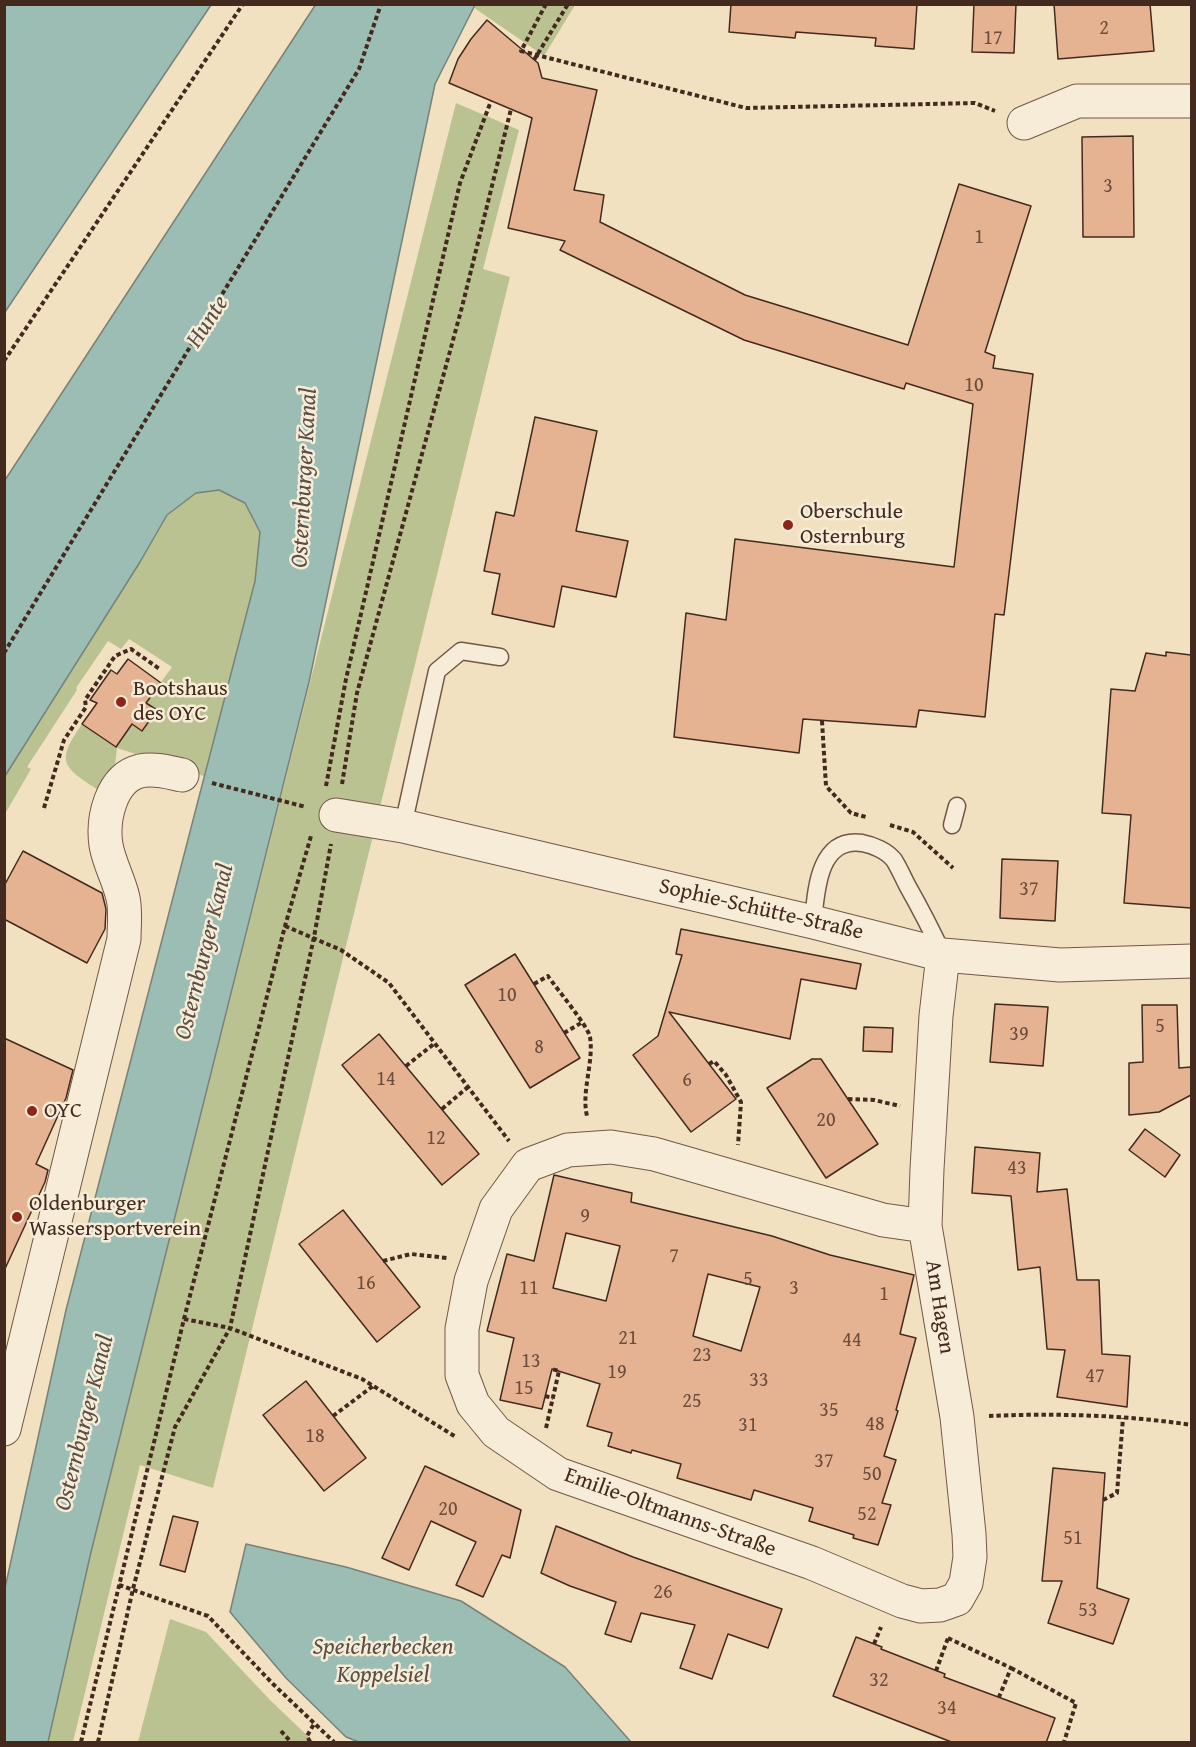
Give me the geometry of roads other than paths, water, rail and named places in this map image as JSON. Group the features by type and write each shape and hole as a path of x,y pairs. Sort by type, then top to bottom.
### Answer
{"street":[{"path":"1024,123 1077,101 1191,100"},
{"path":"4,1429 124,939 124,899 106,845 105,831 108,811 114,794 130,775 153,770 182,775"},
{"name":"Sophie-Schütte-Straße","path":"324,812 403,826 813,922 943,955 1060,965 1191,960"},
{"name":"Am Hagen","path":"902,1601 921,1606 940,1605 957,1599 966,1583 970,1557 957,1417 925,1226 943,955"},
{"name":"Emilie-Oltmanns-Straße","path":"902,1601 812,1563 558,1474 496,1432 473,1404 462,1375 462,1329 471,1281 496,1209 528,1165 568,1150 611,1147 654,1154 737,1176 883,1220 925,1226"}],"lane":[{"path":"403,826 437,671 461,651 500,657"},
{"path":"952,825 957,806"},
{"path":"813,922 819,878 827,859 845,844 856,842 867,844 893,859 943,955"}],"water":[{"path":"316,4 475,5 435,84 309,682 91,1552 48,1742 5,1742 5,1588 66,1310 255,581 260,532 245,503 219,490 196,493 167,515 140,562 5,776 5,480"},
{"path":"4,5 211,5 5,312"},
{"name":"Speicherbecken Koppelsiel","path":"246,1544 346,1567 461,1601 565,1667 631,1742 359,1742 346,1737 286,1678 230,1612"}],"place":[{"name":"Oberschule Osternburg","path":"788,525"},
{"name":"Bootshaus des OYC","path":"121,702"},
{"name":"OYC","path":"32,1111"},
{"name":"Oldenburger Wassersportverein","path":"17,1217"}],"water label":[{"name":"Hunte","path":"208,322"},
{"name":"Osternburger Kanal","path":"305,478"},
{"name":"Osternburger Kanal","path":"205,952"},
{"name":"Osternburger Kanal","path":"85,1423"}]}
